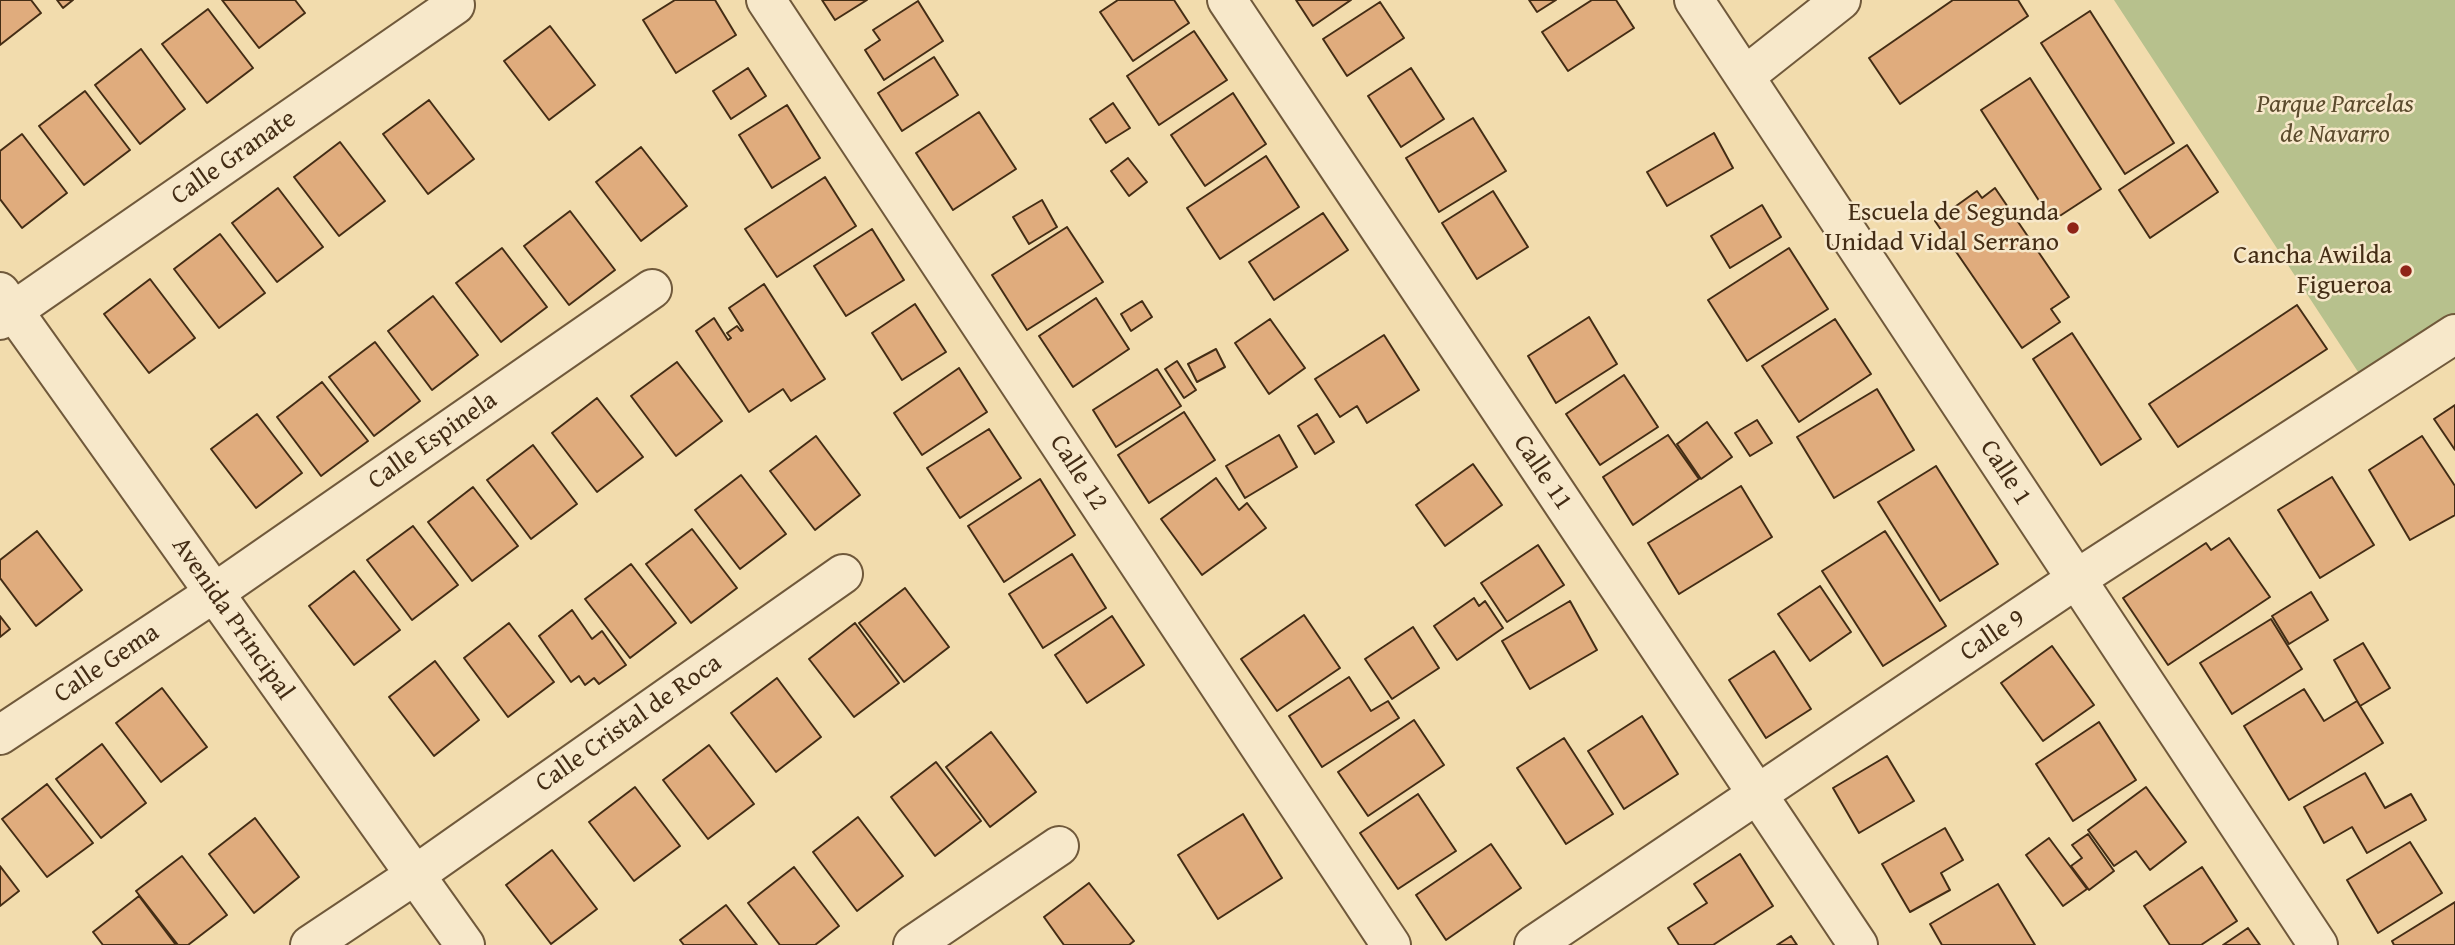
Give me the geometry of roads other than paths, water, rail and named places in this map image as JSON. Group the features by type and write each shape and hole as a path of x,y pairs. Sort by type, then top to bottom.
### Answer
{"street":[{"name":"Calle 12","path":"766,0 1391,945"},
{"name":"Calle 11","path":"1227,0 1858,945"},
{"name":"Calle 1","path":"1694,0 2318,945"},
{"path":"1745,76 1840,0"},
{"name":"Calle Granate","path":"4,308 454,5"},
{"name":"Calle Espinela","path":"214,593 652,289"},
{"name":"Avenida Principal","path":"4,308 214,593 465,945"},
{"name":"Calle 9","path":"1534,945 2075,580 2455,334"},
{"name":"Calle Cristal de Roca","path":"310,945 415,875 843,574"},
{"name":"Calle Gema","path":"0,735 214,593"},
{"path":"913,945 1059,846"}],"place":[{"name":"Escuela de Segunda Unidad Vidal Serrano","path":"2073,228"},
{"name":"Cancha Awilda Figueroa","path":"2406,271"}],"park label":[{"name":"Parque Parcelas de Navarro","path":"2335,120"}]}
